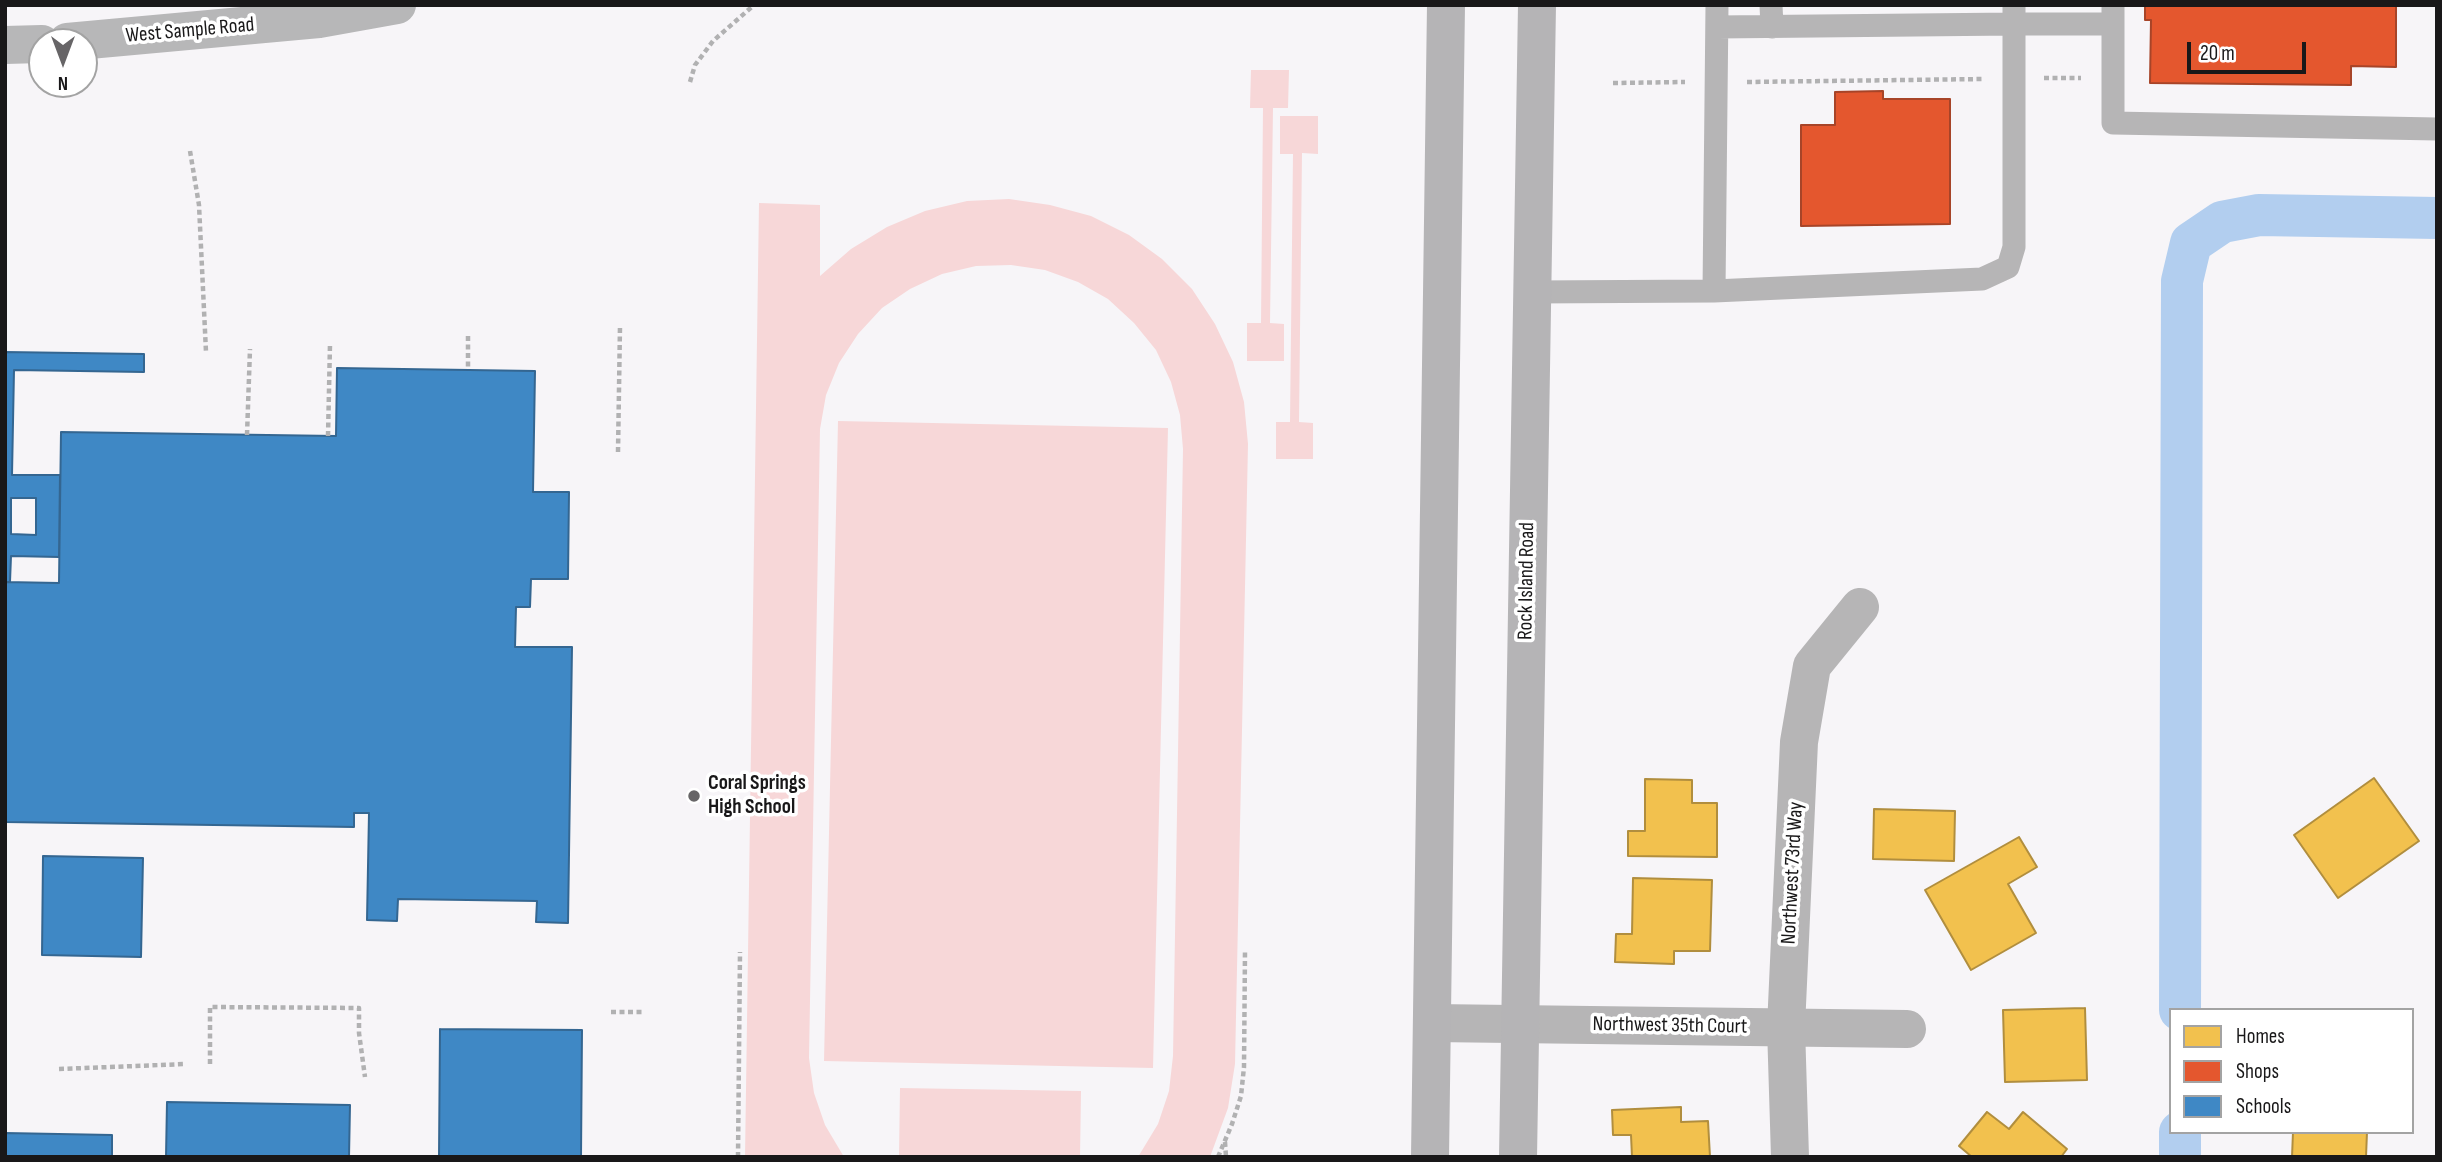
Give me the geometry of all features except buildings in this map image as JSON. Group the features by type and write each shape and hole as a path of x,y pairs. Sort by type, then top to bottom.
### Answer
{"main road":[{"name":"West Sample Road","path":"98,39 319,19 397,5"},
{"path":"1430,1157 1446,5"},
{"name":"Rock Island Road","path":"1518,1157 1537,5"},
{"path":"5,45 28,44"}],"street":[{"name":"Northwest 73rd Way","path":"1790,1157 1786,1027 1799,742 1812,666 1860,607"},
{"name":"Northwest 35th Court","path":"1433,1023 1907,1029"}],"lane":[{"path":"1714,291 1717,16 2014,15 2087,24 2113,15 2113,124 2437,129"},
{"path":"1532,292 1714,291 1982,279 2008,267 2014,247 2014,15"}],"path":[{"path":"691,82 695,65 713,41 754,5"},
{"path":"1613,83 2084,78 2087,24"},
{"path":"190,151 199,205 206,352"},
{"path":"618,452 620,326"},
{"path":"468,336 468,370"},
{"path":"328,436 330,344"},
{"path":"247,435 250,349"},
{"path":"1218,1157 1241,1096 1245,951"},
{"path":"738,1157 740,952"},
{"path":"210,1064 210,1007 359,1008 365,1077"},
{"path":"611,1012 643,1012"},
{"path":"59,1069 186,1064"},
{"path":"1225,1141 1226,1157"}],"shaded area":[{"path":"1251,70 1289,70 1288,108 1273,108 1270,323 1284,324 1284,361 1247,361 1247,323 1261,323 1263,108 1250,108"},
{"path":"1280,116 1318,116 1318,154 1302,153 1299,422 1313,423 1313,459 1276,459 1276,422 1290,422 1293,154 1280,154"},
{"path":"1009,199 1050,205 1091,216 1129,235 1162,259 1192,289 1215,324 1233,362 1244,402 1248,444 1235,1064 1228,1108 1210,1157 1138,1157 1158,1124 1169,1091 1173,1056 1183,449 1180,415 1171,382 1156,350 1134,323 1108,299 1078,282 1045,270 1011,265 976,266 942,274 910,289 882,308 858,334 839,363 826,395 820,429 809,1058 814,1093 825,1125 844,1157 745,1157 759,203 820,205 820,276 851,249 887,227 925,211 967,201"},
{"path":"838,421 1168,428 1153,1068 824,1061"},
{"path":"900,1088 1081,1091 1080,1157 899,1157"}],"waterway":[{"path":"2180,1008 2182,281 2191,243 2222,222 2259,215 2437,218"},
{"path":"2180,1134 2180,1157"}],"place":[{"name":"Coral Springs High School","path":"694,796"}]}
